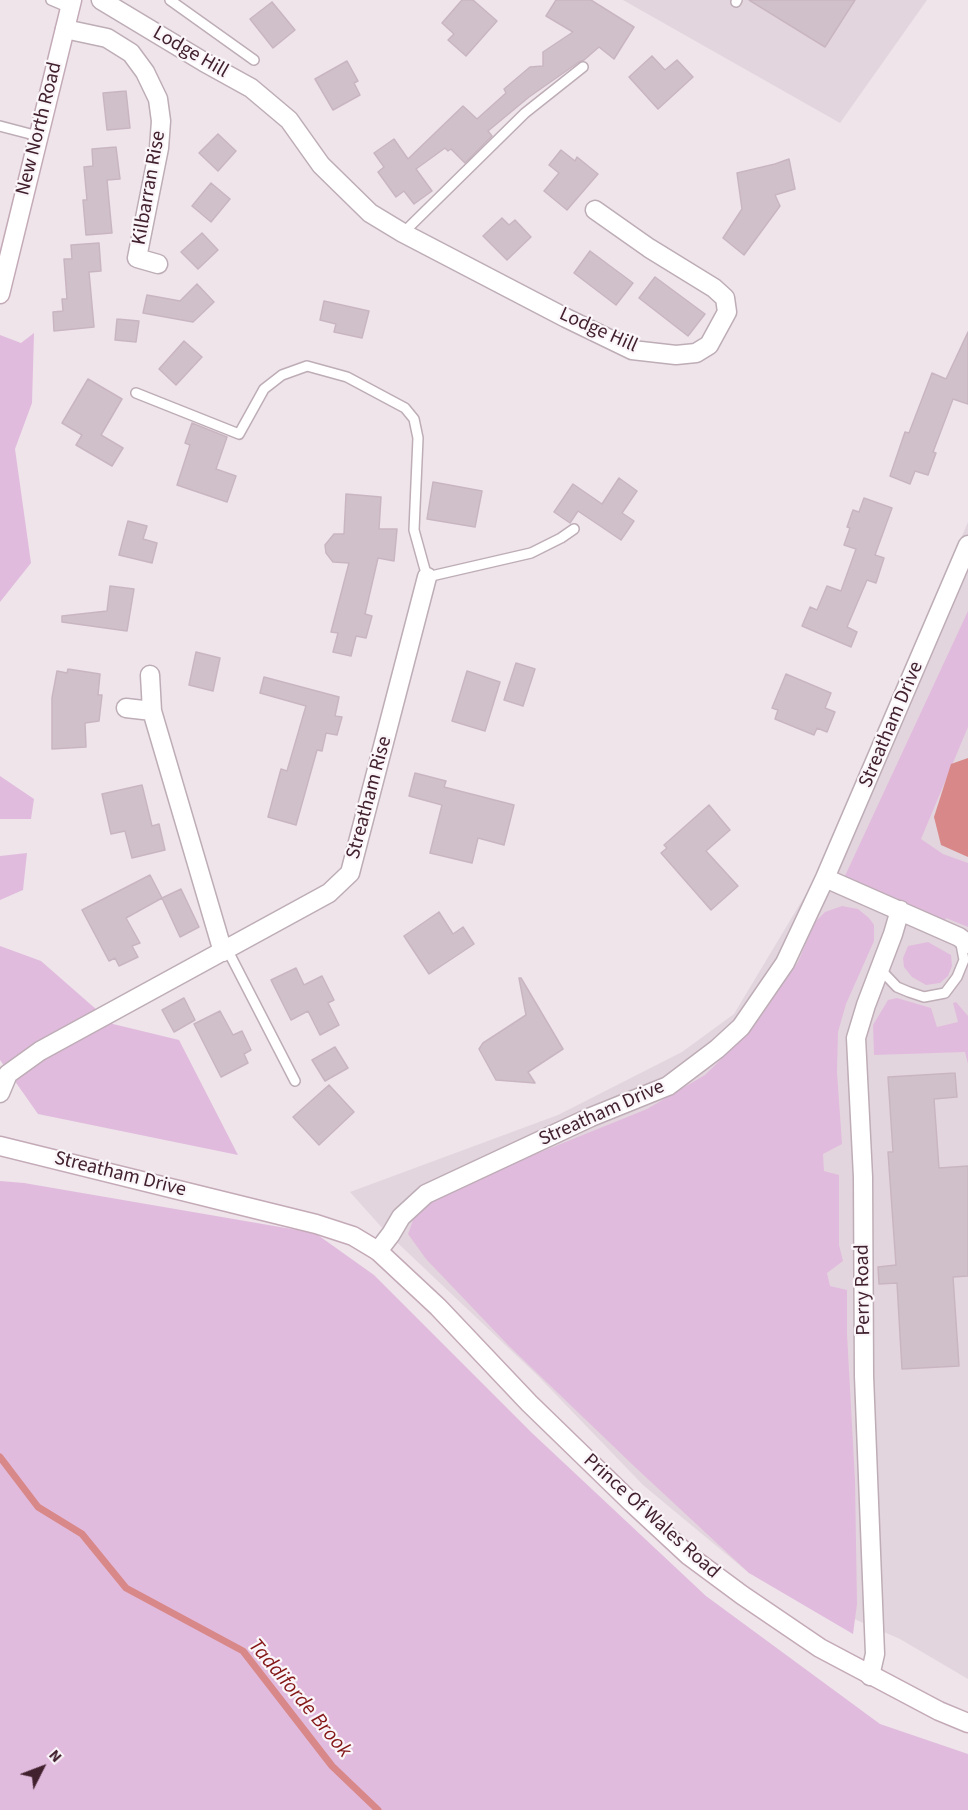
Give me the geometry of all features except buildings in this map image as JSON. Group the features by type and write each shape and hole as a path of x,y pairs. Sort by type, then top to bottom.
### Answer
{"street":[{"name":"Lodge Hill","path":"101,0 251,88 289,120 321,165 370,213 404,233 632,350 676,355 696,354 709,345 727,312 725,298 714,288 649,248 595,210"},
{"name":"New North Road","path":"0,294 2,273 71,4"},
{"name":"Kilbarran Rise","path":"65,29 107,38 131,53 146,72 158,99 161,121 159,148 131,258 158,264"},
{"name":"Streatham Drive","path":"0,1146 335,1229 353,1236 378,1251 401,1217 426,1194 591,1118 668,1086 717,1049 741,1027 785,963 825,878 968,545"},
{"name":"Streatham Rise","path":"0,1093 8,1074 40,1051 329,893 350,873 427,577"},
{"path":"150,675 152,711 225,951"},
{"path":"126,708 152,711"},
{"path":"825,878 964,940"},
{"name":"Perry Road","path":"870,1676 875,1654 864,1376 863,1177 856,1038 900,910"},
{"name":"Prince Of Wales Road","path":"378,1251 438,1307 546,1420 688,1555 820,1648 939,1711 968,1723"}],"lane":[{"path":"51,0 71,4"},
{"path":"170,0 254,60"},
{"path":"404,233 525,113 583,66"},
{"path":"0,126 38,136"},
{"path":"136,393 239,434 264,389 282,375 307,366 347,377 405,408 414,419 418,438 414,530 427,577 531,553 574,529"},
{"path":"879,968 897,987 909,992 924,997 945,993 957,977 964,960 964,940"},
{"path":"225,951 295,1081"}],"shaded area":[{"path":"623,0 927,0 840,123"},
{"path":"34,333 32,403 15,449 31,563 0,602 0,335 21,343"},
{"path":"968,522 968,1679 900,1639 749,1573 643,1485 538,1376 384,1230 350,1192 558,1115 682,1052 734,1014 815,879"},
{"path":"968,611 968,727 921,839 943,854 968,863 968,927 946,918 943,931 901,900 844,878"},
{"path":"968,758 968,857 941,845 934,817 951,764"},
{"path":"0,776 34,799 31,819 0,819"},
{"path":"27,853 23,890 0,900 0,856"},
{"path":"842,906 858,909 874,925 874,941 846,1004 838,1032 837,1072 842,1144 823,1154 824,1171 839,1175 839,1245 843,1261 827,1273 830,1286 847,1290 847,1334 855,1480 857,1604 853,1634 749,1573 509,1346 426,1259 408,1234 418,1206 437,1194 647,1109 705,1075 753,1028 798,962 815,922 825,912"},
{"path":"928,942 951,955 952,966 948,976 940,983 926,985 912,977 904,967 903,958 908,946"},
{"path":"0,946 41,961 113,1024 179,1040 238,1155 38,1114 0,1060"},
{"path":"897,998 931,1008 937,1027 958,1022 953,1003 956,1002 968,1016 968,1064 965,1052 874,1055 873,1025 888,1000"},
{"path":"0,1181 24,1183 315,1233 374,1275 532,1433 706,1596 880,1724 968,1754 968,1810 0,1810"}],"waterway":[{"name":"Taddiforde Brook","path":"0,1457 38,1507 82,1534 126,1588 243,1651 332,1766 378,1810"}]}
